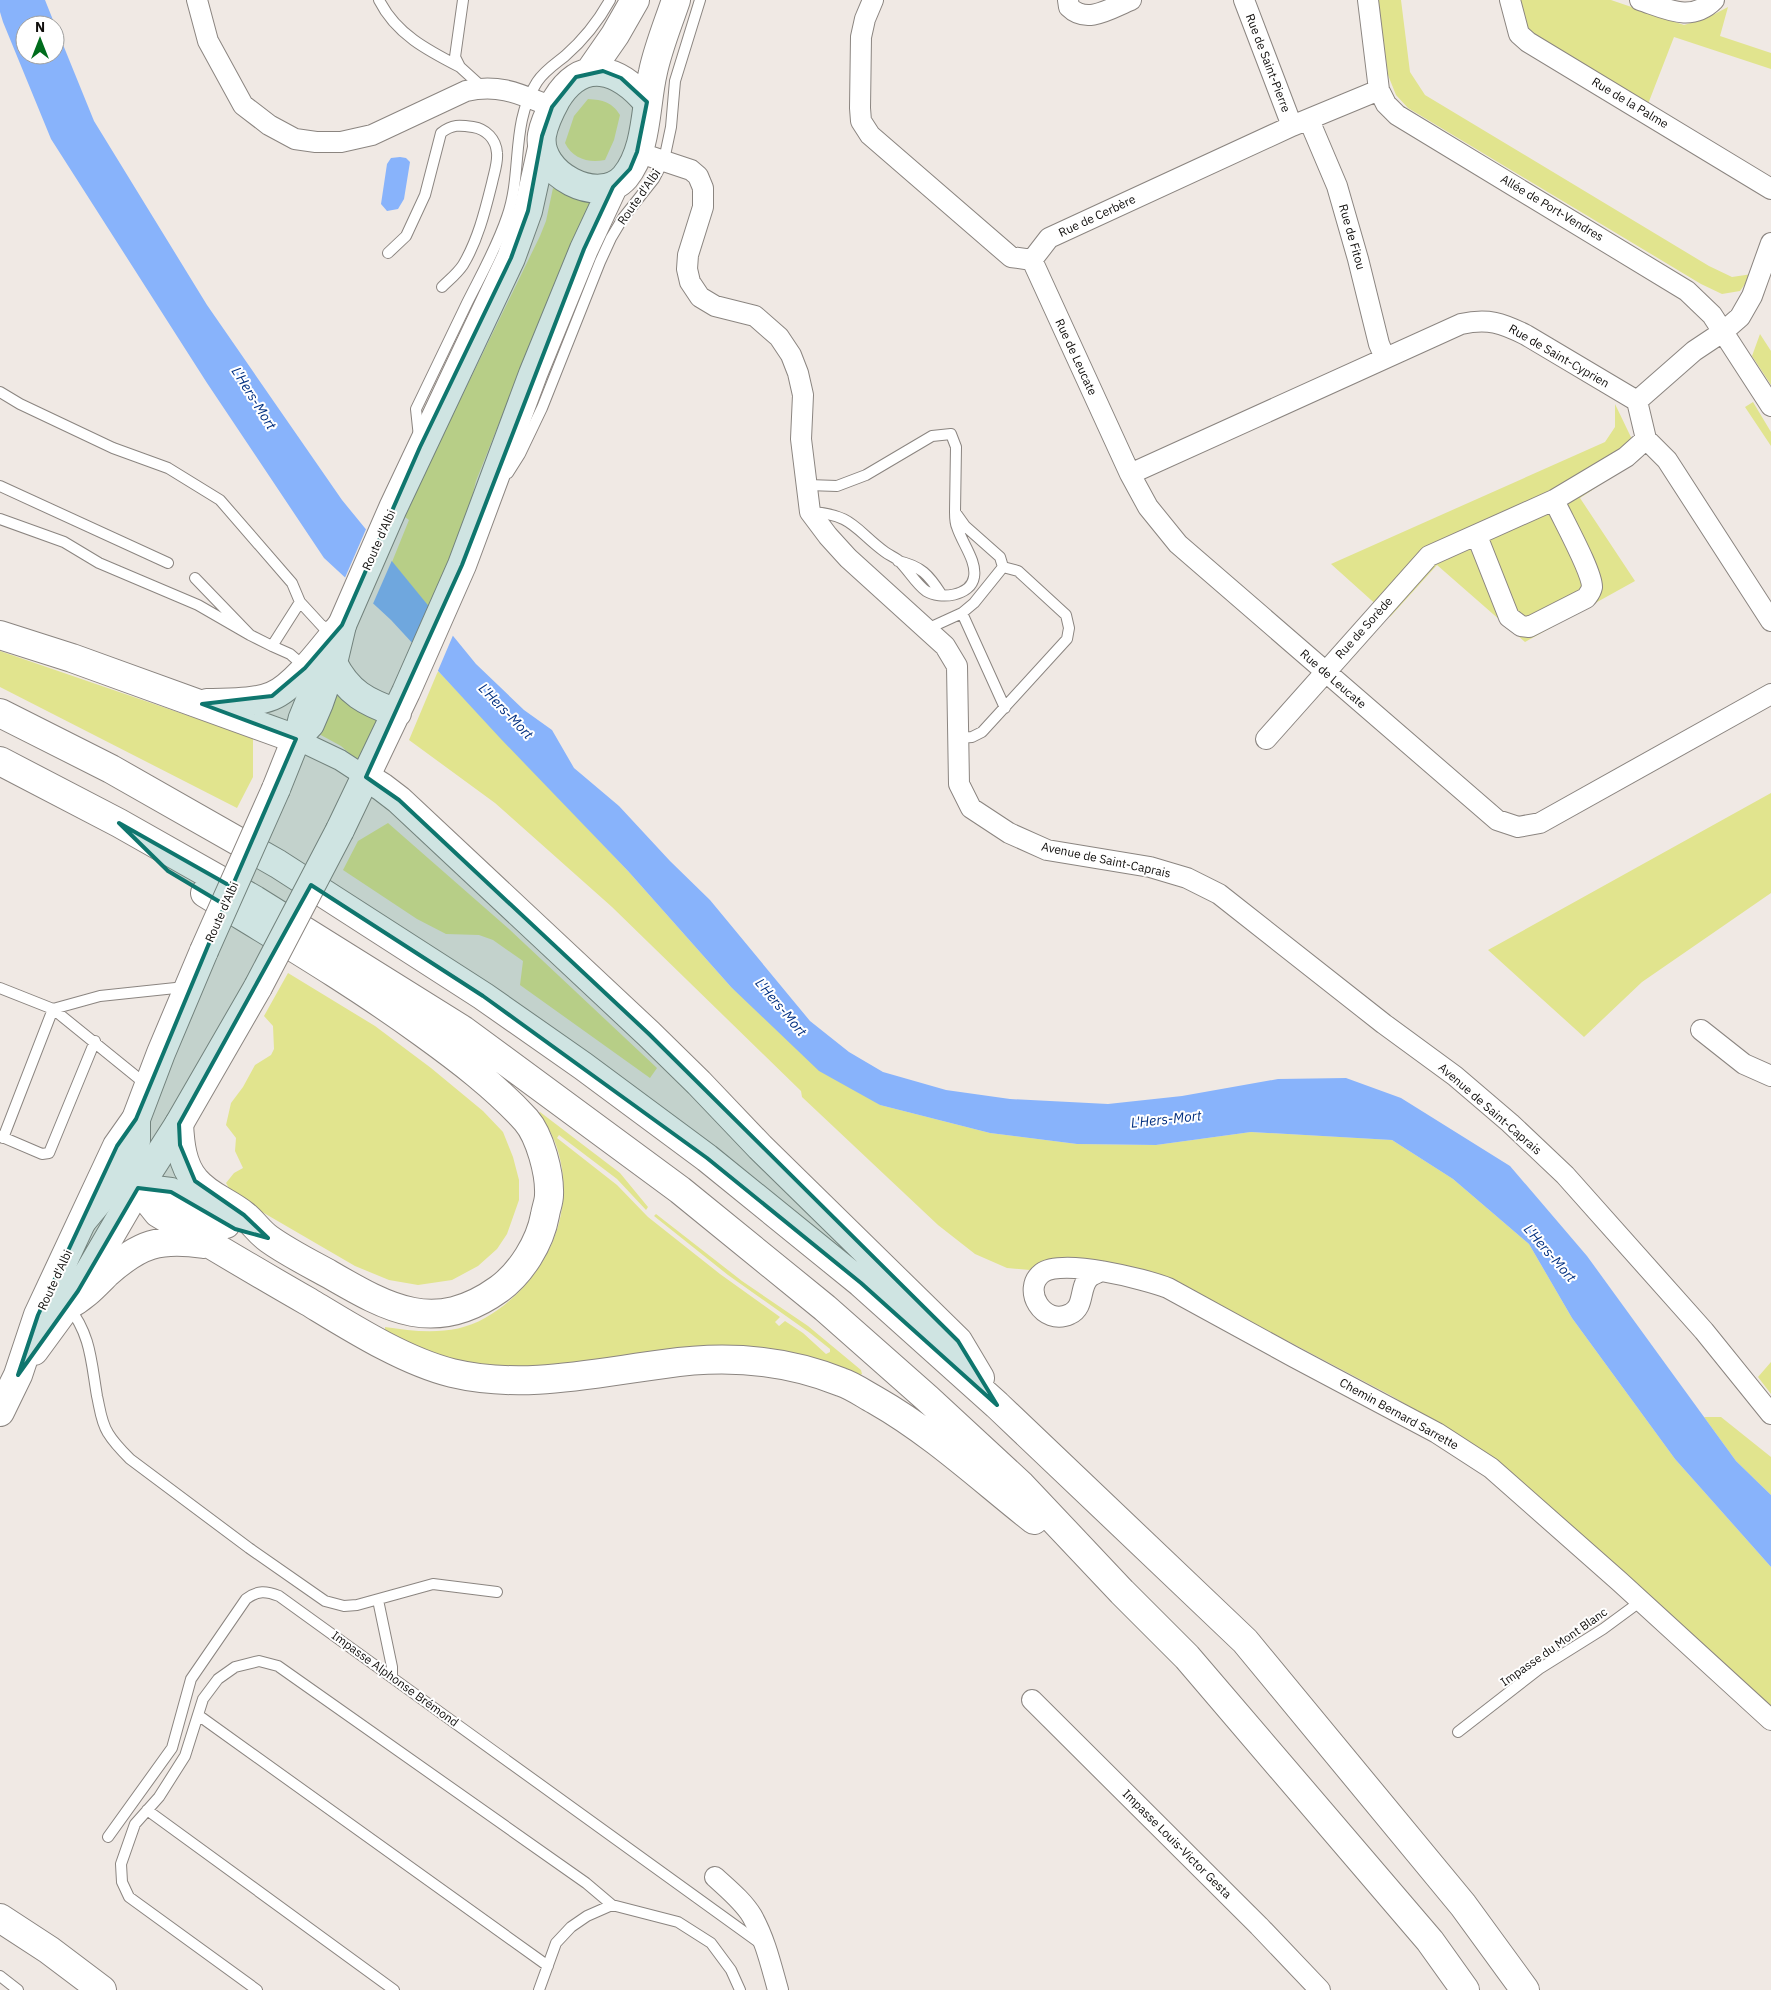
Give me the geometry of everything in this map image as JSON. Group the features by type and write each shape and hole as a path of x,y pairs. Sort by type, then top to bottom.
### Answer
{"main road":[{"path":"590,72 635,0"},
{"path":"647,102 636,88 621,78 603,72 590,72 576,77 562,90 540,103 545,123 542,148 548,163 567,180 584,187 613,187 624,178 630,170 643,135 653,71 676,0"},
{"name":"Route d'Albi","path":"0,1412 18,1375 38,1314 117,1146 136,1119 204,951 276,789 296,739 310,724 324,673 342,625 420,447 511,258 528,211 542,148"},
{"name":"Route d'Albi","path":"18,1375 78,1291 138,1188 179,1124 258,987 340,830 402,703 458,575 544,347 584,249 613,187"},
{"path":"0,636 72,658 296,739"},
{"path":"202,704 249,701 272,696 288,685 324,673 360,696 402,703"},
{"path":"0,713 111,769 278,864 483,996 583,1066 707,1158 861,1283 997,1405 1245,1641 1463,1905 1525,1990"},
{"path":"0,761 119,822 255,900 463,1030 680,1190 824,1308 928,1399 1020,1485 1200,1672 1430,1941 1465,1990"},
{"path":"366,777 382,786 399,800 649,1034 760,1147 958,1341 997,1405"},
{"path":"119,822 168,871 343,978 390,1009 454,1056 527,1122 538,1140 545,1165 549,1194 544,1224 531,1252 510,1281 487,1297 462,1310 434,1315 401,1310 367,1296 268,1238 244,1215 212,1196 195,1181 190,1172 180,1145 179,1124"},
{"path":"136,1119 136,1141 130,1160 132,1175 138,1188 158,1213 342,1322 416,1361 452,1372 491,1379 529,1380 569,1378 679,1362 723,1358 762,1361 804,1369 844,1382 892,1410 940,1442 1122,1592"},
{"path":"83,1220 103,1196 114,1190 138,1188 171,1192 235,1229 268,1238"},
{"path":"67,1306 78,1300 108,1273 137,1251 157,1243 181,1240 213,1246"},
{"path":"0,1897 49,1950"},
{"path":"0,1918 49,1950 102,1990"}],"street":[{"path":"197,0 208,41 243,105 268,125 295,139 316,142 341,142 372,135 466,91 482,87 508,91 540,103"},
{"path":"873,0 865,19 861,37 861,121 870,135 1011,257 1032,260"},
{"path":"1068,0 1069,7 1076,14 1092,16 1131,0"},
{"name":"Rue de Saint-Pierre","path":"1244,0 1301,123"},
{"name":"Allée de Port-Vendres","path":"1368,0 1379,90 1386,104 1396,115 1687,291 1712,315 1771,406"},
{"name":"Rue de la Palme","path":"1510,0 1520,34 1528,42 1771,190"},
{"path":"1640,0 1682,14 1695,13 1707,7 1714,0"},
{"name":"Rue de Cerbère","path":"1032,260 1049,238 1301,123 1379,90"},
{"name":"Rue de Fitou","path":"1301,123 1337,186 1358,259 1379,344 1385,358"},
{"path":"637,152 690,170 698,176 703,188 702,207 688,255 687,269 690,282 700,297 715,306 754,316 780,337 791,355 803,395 800,439 808,486 810,512"},
{"path":"1771,243 1762,272 1747,307 1740,318 1724,332 1694,351 1637,400 1646,439 1667,460 1771,621"},
{"name":"Rue de Leucate","path":"1032,260 1130,474 1148,508 1178,544 1497,820 1518,827 1540,824 1771,694"},
{"name":"Rue de Saint-Cyprien","path":"1130,474 1461,324 1477,321 1491,321 1508,326 1637,400"},
{"name":"Rue de Sorède","path":"1266,740 1324,672 1429,556 1554,500 1626,457 1646,439"},
{"path":"1477,536 1509,617 1521,626 1529,627 1586,598 1592,586 1581,555 1554,500"},
{"name":"Avenue de Saint-Caprais","path":"810,512 848,558 945,646 957,666 959,784 971,808 1009,833 1047,850 1150,867 1187,878 1219,894 1384,1024 1455,1076 1510,1123 1566,1176 1704,1331 1771,1414"},
{"path":"296,739 340,760 366,777"},
{"path":"1701,1030 1744,1064 1771,1076"},
{"name":"Chemin Bernard Sarrette","path":"1101,1271 1130,1276 1168,1288 1437,1433 1491,1468 1771,1720"},
{"name":"Impasse Louis-Victor Gesta","path":"1032,1700 1260,1926 1320,1990"},
{"path":"715,1877 737,1896 752,1916 766,1948 778,1990"}],"lane":[{"path":"379,0 399,30 432,53 460,67 482,87"},
{"path":"460,67 456,57 463,0"},
{"name":"Route d'Albi","path":"420,447 416,409 494,249 507,218 514,194 520,123 540,103 537,81 582,38 610,0"},
{"name":"Route d'Albi","path":"485,504 524,447 542,408 600,262 622,218 654,179 664,160 671,127 674,81 700,0"},
{"path":"388,253 406,236 424,195 441,132 448,126 456,125 476,128 486,132 493,140 497,152 497,163 483,221 462,265 442,287"},
{"path":"0,392 20,404 113,448 168,468 220,500 292,583 300,602 323,627 342,625"},
{"path":"808,486 837,486 866,475 932,436 951,434 956,447 956,526 973,565 974,576 972,586 964,592 954,594 927,592 909,575 898,561 884,552 864,533 846,520 829,513 810,512"},
{"path":"0,486 168,563"},
{"path":"955,512 965,526 1000,557 1003,567"},
{"path":"0,519 64,542 99,564 198,605 250,635 324,673"},
{"path":"927,629 962,613 974,603 1003,567"},
{"path":"959,738 972,737 982,732 1066,639 1069,628 1066,615 1018,571 1003,567"},
{"path":"195,578 250,635"},
{"path":"272,646 300,602"},
{"path":"962,613 1005,708"},
{"path":"53,1009 100,996 189,987"},
{"path":"0,988 53,1009 149,1086"},
{"path":"53,1009 2,1137 42,1154 49,1153 95,1041"},
{"path":"67,1306 78,1319 87,1339 101,1417 107,1432 130,1459 249,1548 325,1601 344,1606 358,1605 433,1584 497,1592"},
{"name":"Impasse Alphonse Brémond","path":"108,1837 172,1748 191,1679 246,1599 255,1593 265,1591 279,1596 392,1676 572,1809 766,1948"},
{"path":"378,1600 392,1676"},
{"name":"Impasse du Mont Blanc","path":"1458,1732 1539,1669 1603,1629 1641,1601"},
{"path":"257,1990 129,1897 122,1882 121,1864 135,1824 159,1797 185,1756 203,1699 218,1679 234,1667 259,1661 278,1666 586,1883 612,1906 678,1922 711,1943 731,1970 740,1990"},
{"path":"198,1714 548,1966"},
{"path":"147,1810 394,1990"},
{"path":"539,1990 556,1943 570,1927 587,1916 612,1906"},
{"path":"0,1976 18,1990"}],"highlighted area":[{"path":"603,71 621,78 647,102 637,152 630,169 613,187 584,249 462,565 366,777 399,800 649,1034 958,1341 997,1405 861,1283 707,1158 483,996 311,885 179,1124 180,1145 195,1181 244,1215 268,1238 235,1229 171,1192 138,1188 78,1291 18,1375 38,1315 117,1146 136,1119 225,905 168,871 119,823 232,887 296,739 202,704 272,696 305,668 342,625 420,447 511,258 528,211 542,136 552,107 576,77"}],"green space":[{"path":"1378,0 1401,0 1410,72 1425,95 1709,266 1732,277 1752,274 1740,291 1722,294 1701,284 1408,108 1396,95 1388,75"},
{"path":"1517,0 1611,0 1684,25 1707,18 1728,7 1720,36 1771,53 1771,69 1674,37 1648,104 1533,37 1523,27"},
{"path":"588,99 607,102 620,115 614,140 605,160 593,161 582,159 572,153 565,143 574,116"},
{"path":"553,188 574,198 592,202 562,265 476,481 465,525 451,562 448,562 428,606 392,562 409,520 405,517 540,236 546,221"},
{"path":"1760,334 1771,351 1771,385 1752,356"},
{"path":"1753,402 1771,432 1771,446 1745,407"},
{"path":"1615,404 1641,458 1580,498 1635,581 1525,642 1437,565 1390,617 1331,564 1605,442 1615,427"},
{"path":"0,651 253,738 253,777 237,808 0,687"},
{"path":"438,671 628,871 731,987 880,1105 990,1133 1077,1144 1156,1145 1251,1132 1392,1140 1453,1179 1529,1244 1572,1318 1675,1459 1771,1567 1771,1711 1475,1446 1390,1395 1200,1295 1046,1262 1030,1270 1007,1268 975,1254 938,1225 802,1097 801,1091 612,907 495,803 409,740"},
{"path":"336,689 379,719 357,760 341,746 319,734"},
{"path":"1771,793 1771,893 1642,982 1584,1037 1488,950"},
{"path":"388,823 509,929 657,1068 650,1078 520,985 523,961 493,940 479,935 446,934 417,919 343,870 358,841"},
{"path":"288,973 375,1026 431,1068 483,1111 503,1132 513,1157 519,1180 519,1200 507,1234 497,1249 478,1266 452,1280 418,1285 389,1280 355,1266 233,1195 226,1183 234,1173 243,1168 235,1151 236,1138 226,1125 231,1103 243,1087 255,1065 271,1055 274,1049 273,1026 264,1016"},
{"path":"540,1112 620,1173 648,1207 646,1210 617,1179 559,1135 557,1138 617,1185 648,1217 720,1274 780,1317 775,1322 779,1326 785,1321 803,1333 826,1354 830,1352 830,1349 810,1333 728,1275 654,1216 656,1214 742,1281 808,1326 861,1370 862,1374 860,1375 831,1364 535,1368 469,1364 437,1356 385,1332 385,1327 436,1331 461,1328 473,1324 504,1305 535,1273 555,1235 561,1213 563,1191 559,1154 551,1133 538,1114"},
{"path":"1771,1362 1771,1394 1758,1377"},
{"path":"1704,1417 1721,1417 1771,1457 1771,1495 1736,1461"}],"water":[{"path":"0,0 45,0 51,15 15,15 15,51 0,12"},
{"name":"L'Hers-Mort","path":"65,49 94,121 207,305 342,500 476,664 524,710 552,730 574,768 619,806 670,861 710,900 810,1021 849,1052 883,1072 946,1090 1010,1099 1108,1104 1182,1096 1278,1079 1346,1078 1401,1098 1510,1166 1587,1256 1736,1461 1771,1495 1771,1567 1675,1459 1572,1318 1529,1244 1453,1179 1392,1140 1251,1132 1156,1145 1077,1144 990,1133 880,1105 819,1071 731,987 628,871 500,738 391,620 324,558 207,383 51,139 21,65 65,65"},
{"path":"391,158 406,158 410,162 404,199 398,209 387,211 381,204 387,164"}],"pier":[{"path":"367,527 393,558 372,606 344,580"},
{"path":"431,605 454,633 437,673 412,647"}]}
